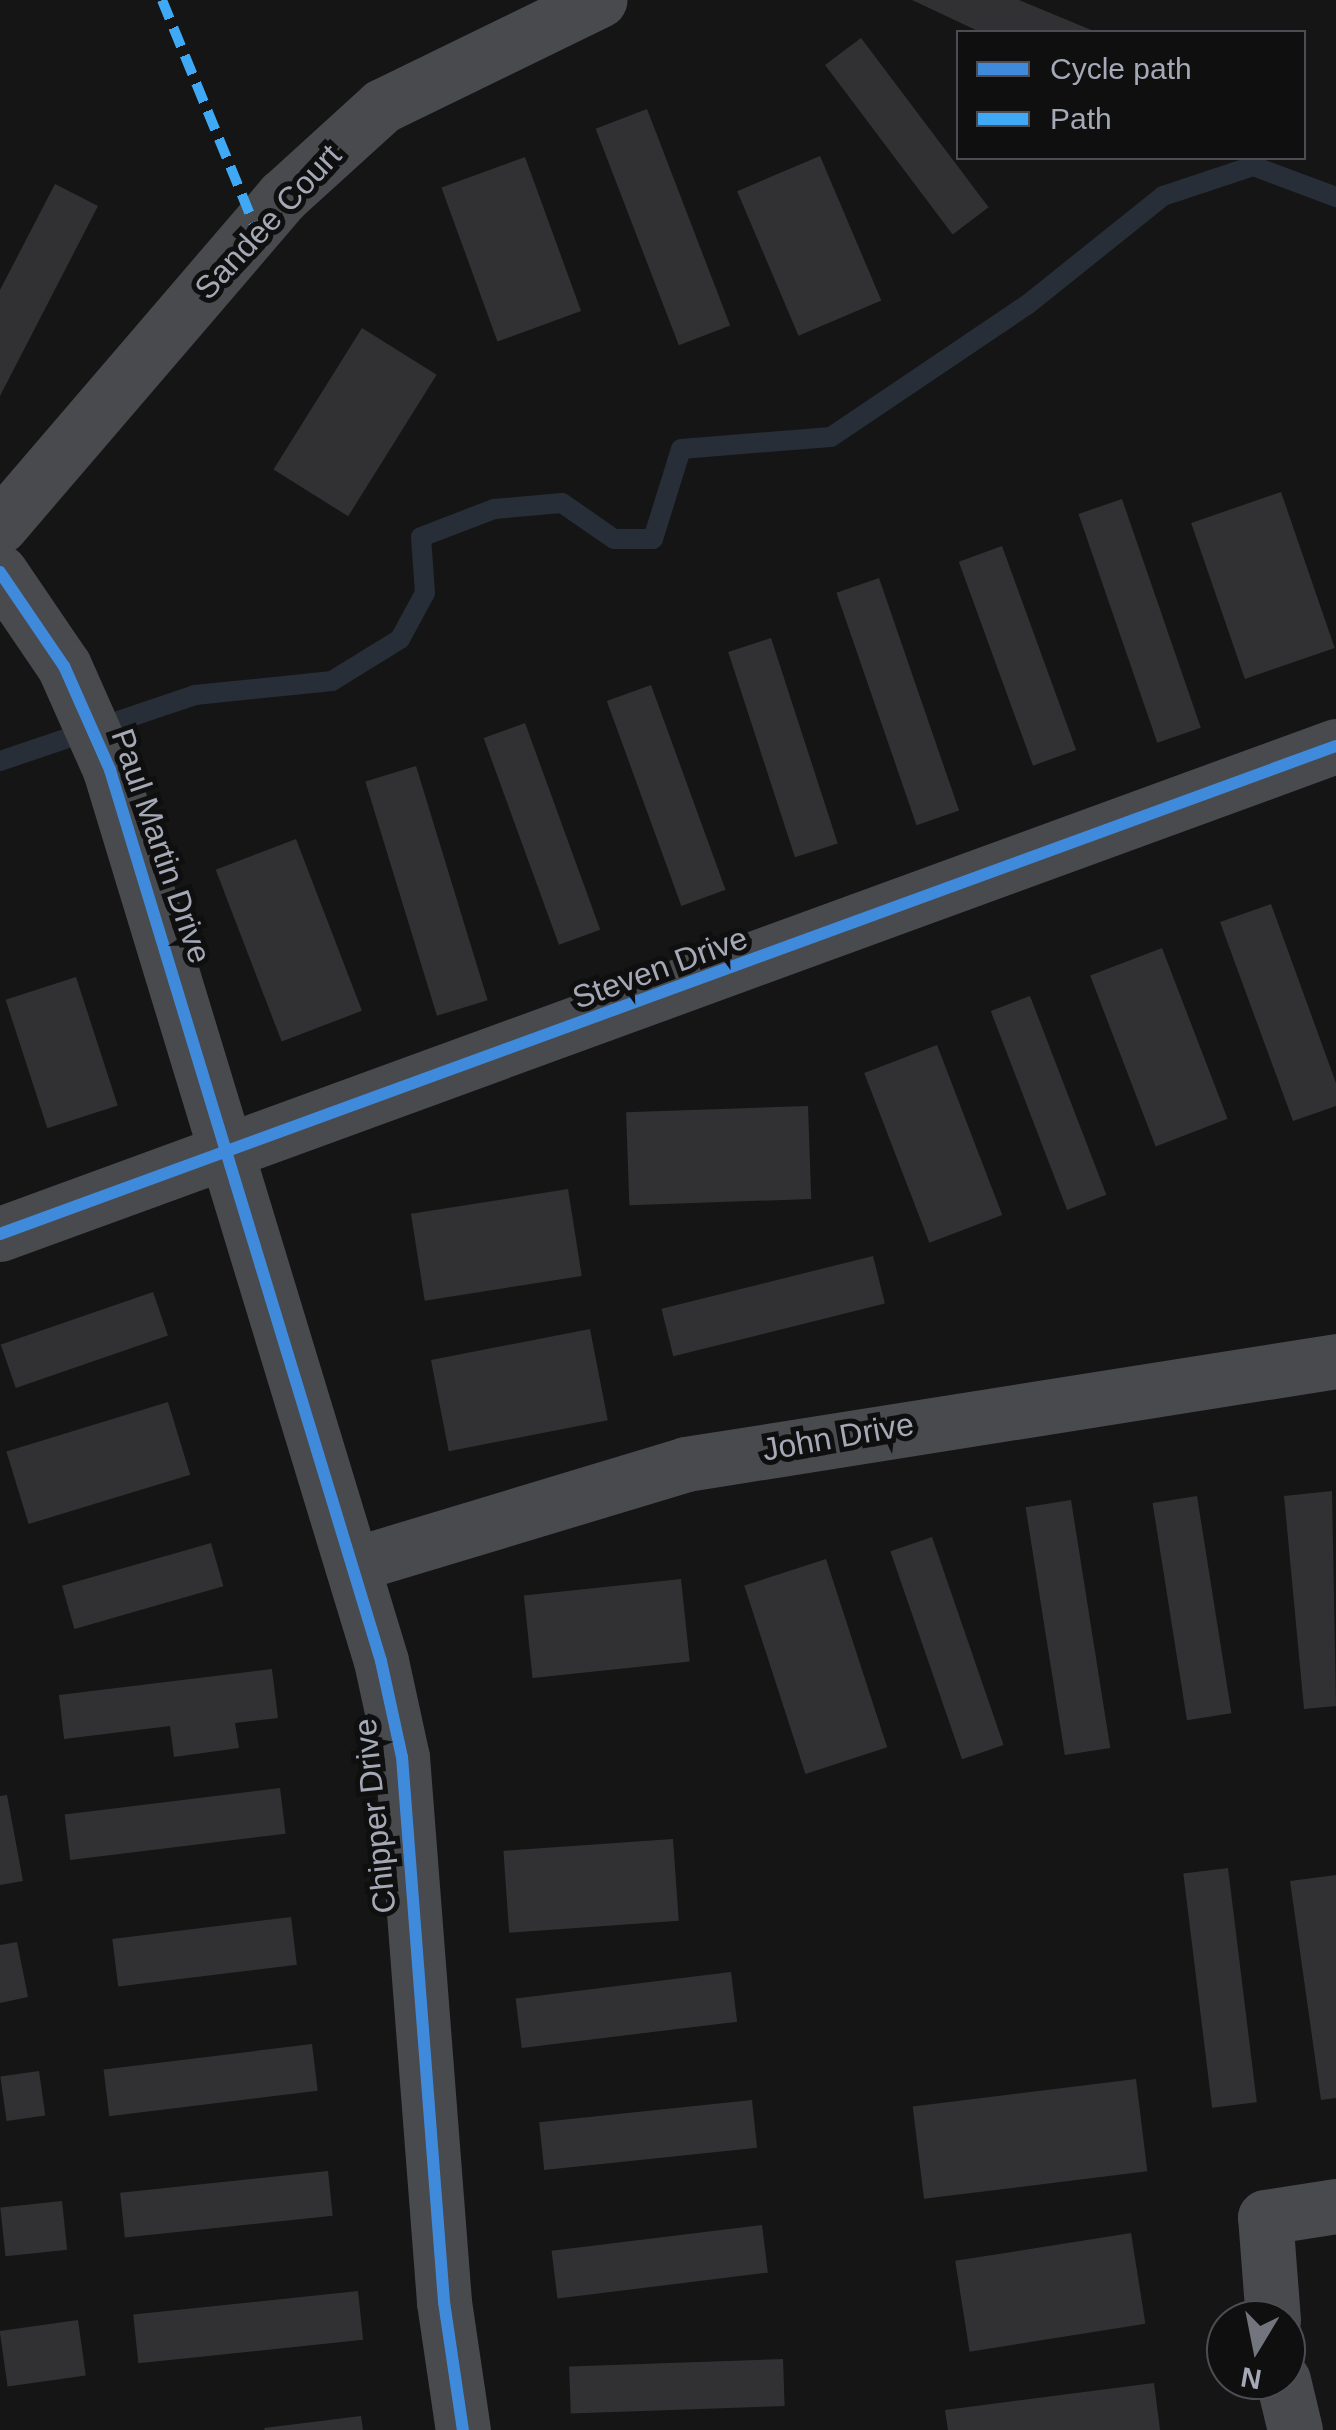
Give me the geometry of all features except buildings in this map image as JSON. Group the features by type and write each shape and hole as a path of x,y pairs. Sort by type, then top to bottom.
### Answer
{"street":[{"name":"Sandee Court","path":"0,526 283,196 382,106 600,0"},
{"name":"Paul Martin Drive","path":"0,572 64,666 110,770 230,1156"},
{"name":"Steven Drive","path":"0,1234 230,1156 1336,746"},
{"name":"Chipper Drive","path":"230,1156 352,1565 402,1757 444,2302 462,2430"},
{"name":"John Drive","path":"352,1565 686,1464 1336,1361"},
{"path":"1272,2300 1265,2217 1336,2206"},
{"path":"1288,2400 1295,2430"}],"waterway":[{"path":"0,761 195,695 332,681 400,639 425,593 421,537 494,509 562,503 614,539 653,539 681,449 831,437 1027,305 1163,196 1253,166 1336,197"}],"marked path":[{"path":"162,0 256,229"}],"cycle path":[{"path":"0,572 64,666 110,770 381,1661 402,1757 444,2302 463,2430"},
{"path":"0,1234 1336,746"}]}
